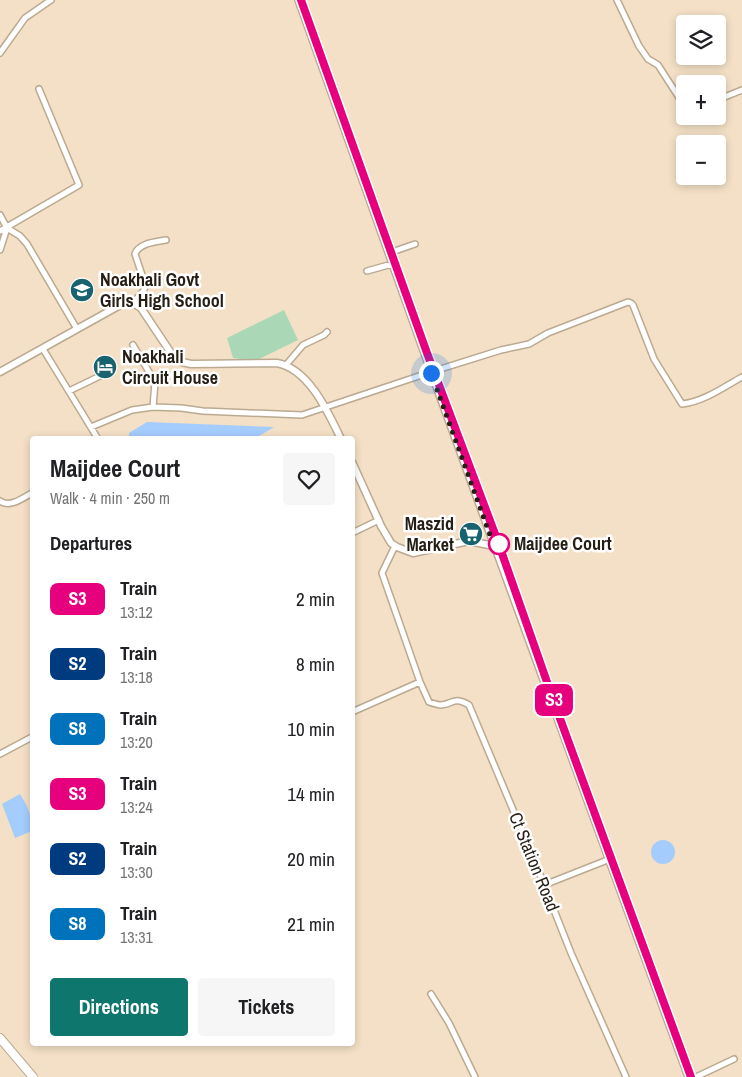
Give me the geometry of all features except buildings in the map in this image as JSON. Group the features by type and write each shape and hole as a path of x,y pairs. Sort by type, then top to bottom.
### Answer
{"highway":[{"path":"0,1038 33,1077"}],"street":[{"path":"0,52 25,18 51,0"},
{"path":"298,0 431,373 688,1077"},
{"path":"617,0 639,46 648,59 658,65 676,93"},
{"path":"0,231 79,185 40,89"},
{"path":"726,96 742,90"},
{"path":"0,215 7,228 20,236 27,244 77,329"},
{"path":"0,250 7,228"},
{"path":"133,303 144,290 145,284 135,254 136,250 142,246 166,240"},
{"path":"389,254 415,244"},
{"path":"367,271 392,264"},
{"path":"91,427 132,410 153,407 302,415 501,350 529,344 548,333 628,302 632,305 654,359 682,404 700,399 742,378"},
{"path":"0,372 122,304 133,303 141,308 173,356 182,362 191,364 277,363 286,365 303,376 325,407 340,436"},
{"path":"286,365 303,345 327,332"},
{"path":"133,345 155,382 153,407"},
{"path":"43,348 96,436"},
{"path":"69,391 100,376"},
{"path":"355,468 391,543 405,552 413,553 469,541 494,546"},
{"path":"0,501 9,504 30,494"},
{"path":"355,532 379,520"},
{"path":"355,711 420,682 382,573 395,546"},
{"name":"Ct Station Road","path":"420,682 429,702 442,705 452,701 462,701 469,705 571,953 626,1077"},
{"path":"0,754 30,738"},
{"path":"544,885 610,859"},
{"path":"431,994 475,1077"},
{"path":"696,1077 734,1059"}],"green space":[{"path":"284,310 298,340 255,361 233,358 227,338"}],"water":[{"path":"147,422 274,427 259,436 129,436 129,433"},
{"path":"20,794 30,815 30,832 15,838 2,804"},
{"path":"663,840 672,843 675,852 672,861 663,864 654,861 651,852 654,843"}],"railway":[{"path":"301,0 691,1077"}],"train":[{"name":"S3","path":"301,0 427,353 498,542 546,674 554,702 691,1077"}],"place":[{"name":"Noakhali Govt Girls High School","path":"82,290"},
{"name":"Noakhali Circuit House","path":"105,367"},
{"name":"Maszid Market","path":"471,534"},
{"name":"Maijdee Court","path":"499,544"}],"route":[{"path":"431,373 494,546 499,544"}]}
